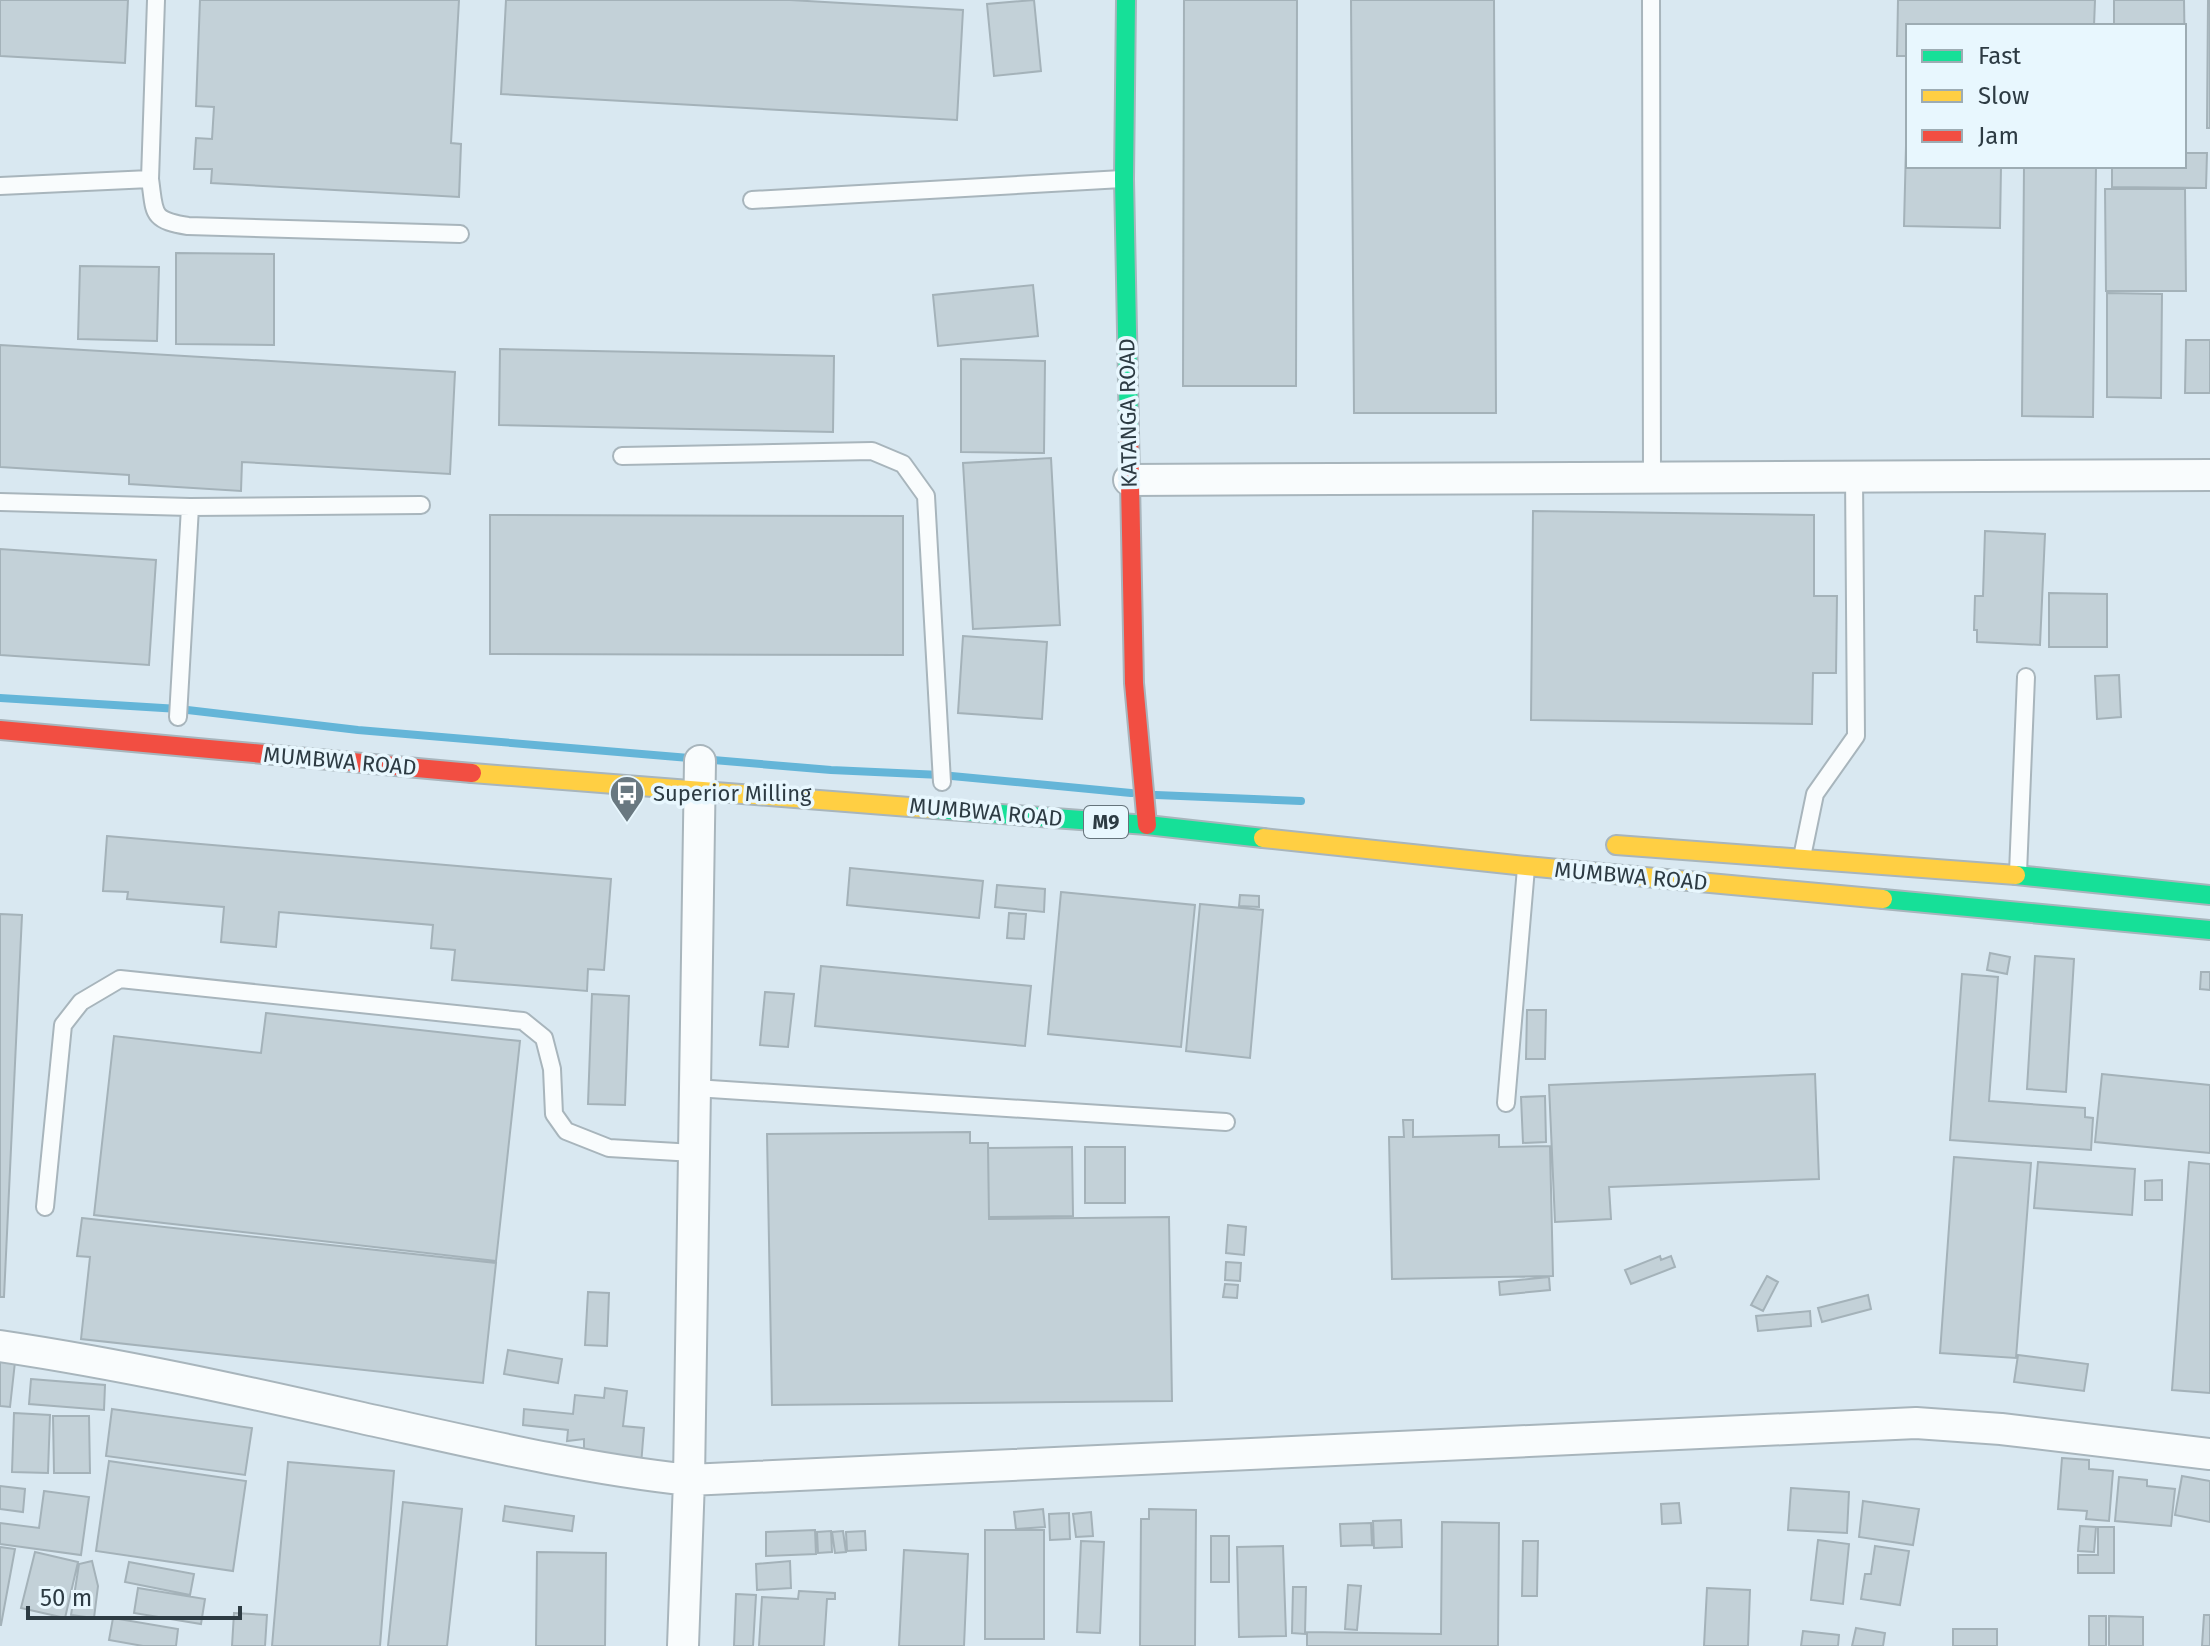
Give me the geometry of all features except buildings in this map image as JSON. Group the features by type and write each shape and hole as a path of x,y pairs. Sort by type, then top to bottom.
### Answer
{"main road":[{"name":"KATANGA ROAD","path":"1126,0 1124,179 1134,683 1147,825"},
{"name":"MUMBWA ROAD","path":"0,730 699,769 1147,825 1526,866 2210,930"},
{"name":"MUMBWA ROAD","path":"1601,844 2018,875 2210,895"}],"street":[{"path":"1129,480 2210,475"},
{"path":"683,1646 689,1480 699,769"},
{"path":"0,1346 209,1386 501,1450 621,1473 689,1480 1916,1423 2001,1429 2210,1454"}],"lane":[{"path":"156,0 150,179 155,213 165,222 188,226 460,234"},
{"path":"1651,0 1652,476"},
{"path":"0,186 150,179"},
{"path":"752,200 1124,179"},
{"path":"622,456 872,451 903,464 926,496 942,782"},
{"path":"1802,858 1815,794 1856,736 1854,475"},
{"path":"0,502 190,507 421,505"},
{"path":"178,717 190,507"},
{"path":"2018,875 2026,677"},
{"path":"1506,1103 1526,866"},
{"path":"45,1207 63,1025 81,1002 120,979 523,1021 544,1038 552,1069 554,1114 566,1131 609,1148 694,1153"},
{"path":"695,1088 1226,1122"}],"waterway":[{"path":"0,698 179,709 358,730 831,770 941,775 1131,793"},
{"path":"1156,795 1301,801"}],"traffic: fast":[{"path":"1126,0 1124,179 1129,432"},
{"path":"935,809 1147,825 1263,838"},
{"path":"2016,875 2210,895"},
{"path":"1883,899 2210,930"}],"traffic: slow":[{"path":"472,773 935,809"},
{"path":"1263,838 1883,899"},
{"path":"1616,845 2016,875"}],"traffic: jam":[{"path":"1129,432 1134,683 1147,825"},
{"path":"0,730 472,773"}],"place":[{"name":"Superior Milling","path":"627,824"}]}
